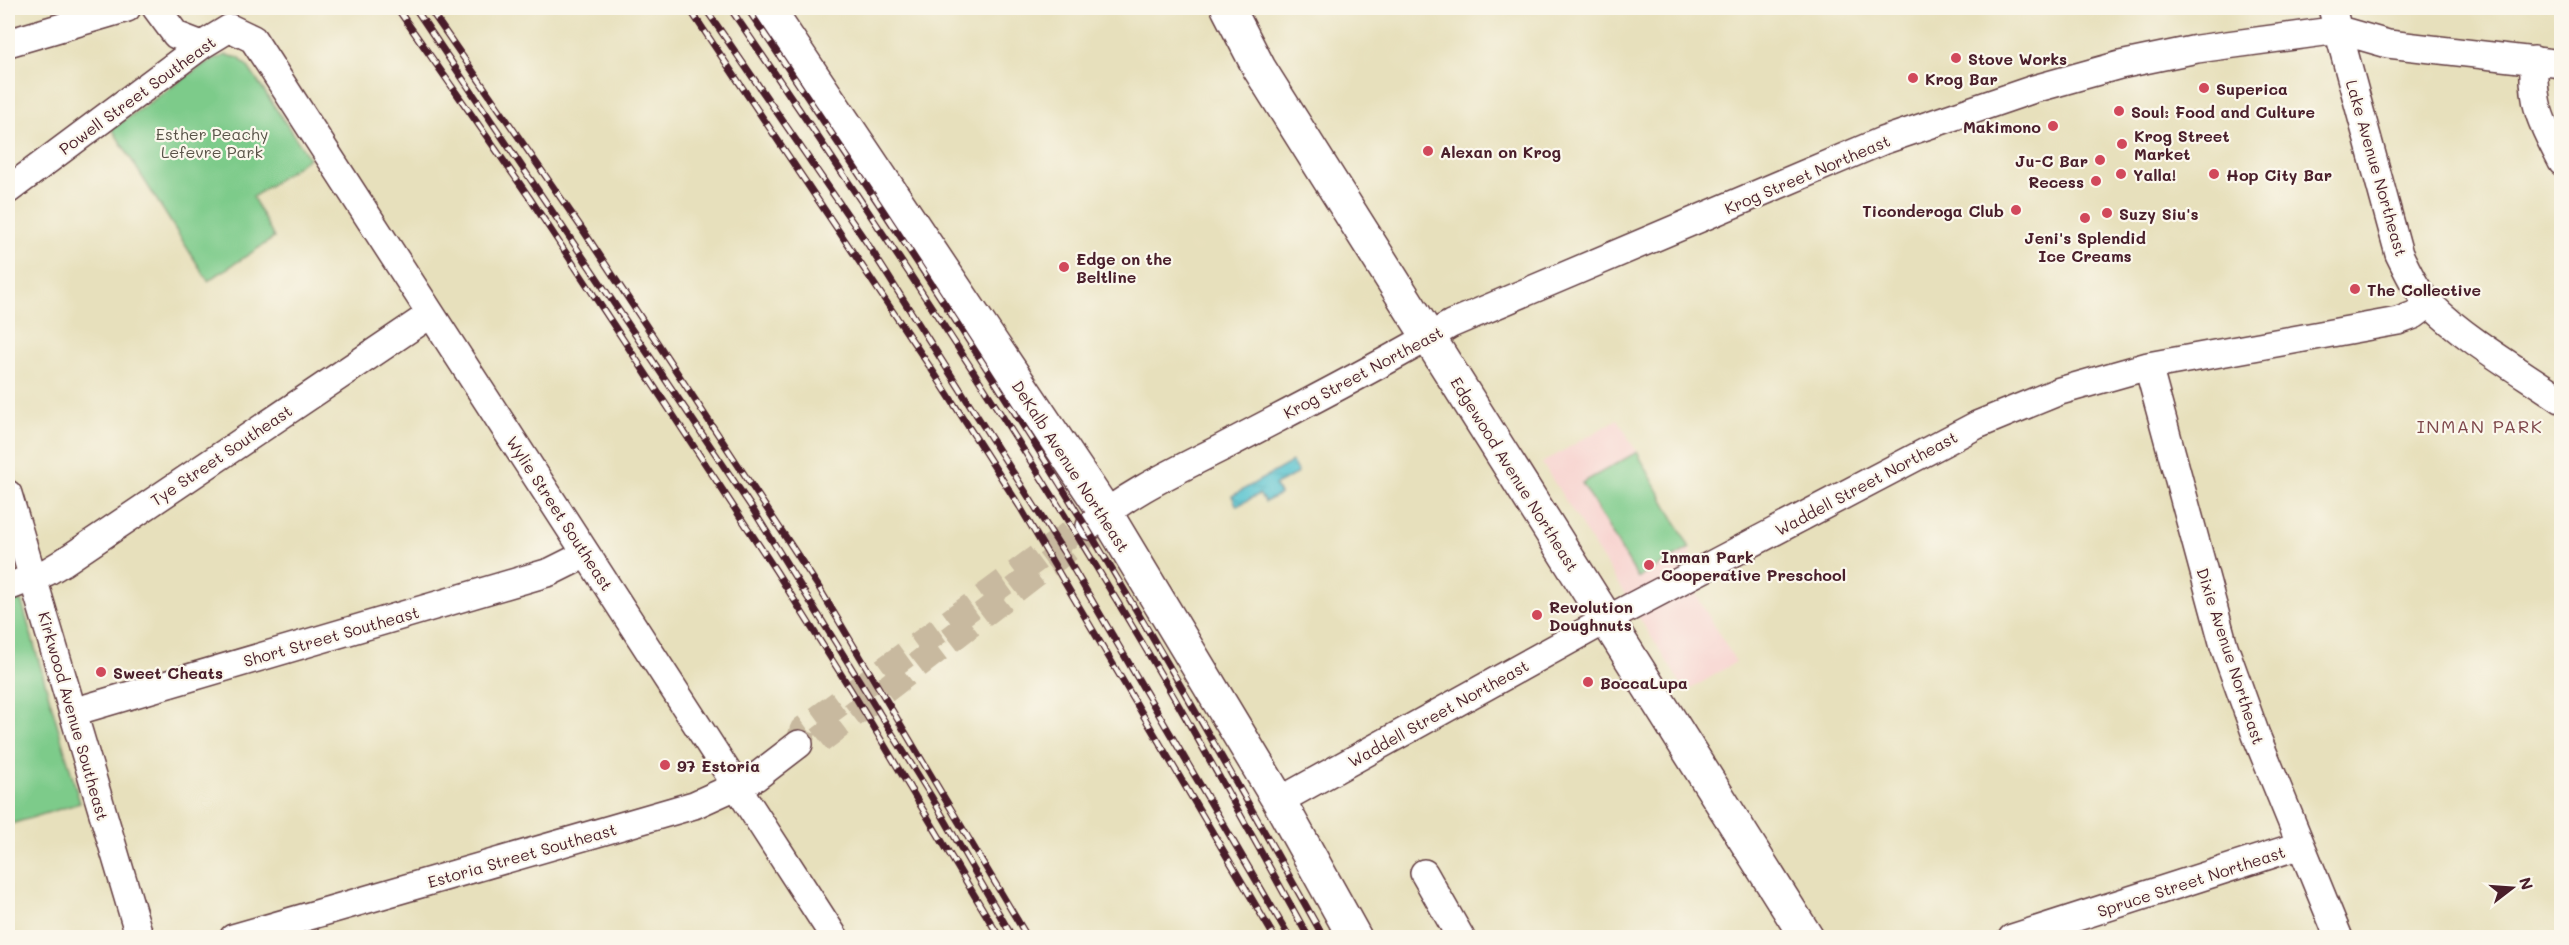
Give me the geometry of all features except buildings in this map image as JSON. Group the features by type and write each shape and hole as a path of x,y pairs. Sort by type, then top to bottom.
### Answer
{"main road":[{"name":"DeKalb Avenue Northeast","path":"767,8 1279,801 1354,938"},
{"name":"Edgewood Avenue Northeast","path":"1228,8 1259,68 1808,938"}],"street":[{"path":"8,43 127,8"},
{"path":"156,8 176,35 202,45"},
{"name":"Krog Street Northeast","path":"1097,519 1452,324 1802,174 1931,122 2034,89 2120,65 2335,19 2388,44 2562,64"},
{"name":"Lake Avenue Northeast","path":"2335,19 2399,254 2412,281 2429,304 2562,400"},
{"name":"Powell Street Southeast","path":"8,190 202,45 230,28 253,39 284,88"},
{"path":"2534,60 2532,92 2537,111 2562,162"},
{"name":"Wylie Street Southeast","path":"284,88 835,938"},
{"name":"Waddell Street Northeast","path":"1279,801 1606,620 1977,425 2060,391 2148,366 2398,321 2414,315 2429,304"},
{"name":"Tye Street Southeast","path":"8,587 62,563 430,314"},
{"name":"Dixie Avenue Northeast","path":"2148,366 2224,646 2256,735 2340,938"},
{"name":"Kirkwood Avenue Southeast","path":"8,494 140,938"},
{"name":"Short Street Southeast","path":"73,712 550,572 586,554"},
{"name":"Estoria Street Southeast","path":"233,938 694,805 756,777 799,744"},
{"name":"Spruce Street Northeast","path":"2012,938 2301,846"},
{"path":"1424,873 1461,938"}],"shaded area":[{"name":"Inman Park Cooperative Preschool","path":"1618,419 1690,548 1695,593 1736,662 1686,692 1542,463"}],"green space":[{"name":"Esther Peachy Lefevre Park","path":"226,55 239,58 248,67 309,158 253,197 274,238 208,281 112,129 206,63"},
{"path":"1637,452 1690,548 1638,578 1582,483"},
{"path":"16,598 22,603 80,803 8,825 8,602"}],"water":[{"path":"1292,462 1298,473 1275,485 1280,494 1265,502 1259,494 1237,506 1232,496"}],"tunnel":[{"path":"1081,526 1090,526 1087,534 815,744 799,744 803,730 1081,526"}],"railway":[{"path":"397,8 529,197 776,571 856,698 1000,938"},
{"path":"415,8 752,508 931,796 1013,938"},
{"path":"429,8 583,230 818,586 1028,938"},
{"path":"689,8 936,376 1020,507 1275,938"},
{"path":"705,8 869,246 1063,551 1290,938"},
{"path":"730,8 886,239 1038,472 1158,669 1309,938"},
{"path":"747,8 905,243 1058,481 1194,708 1324,938"}],"place":[{"name":"Stove Works","path":"1956,58"},
{"name":"Krog Bar","path":"1913,78"},
{"name":"Superica","path":"2204,88"},
{"name":"Soul: Food and Culture","path":"2119,111"},
{"name":"Makimono","path":"2053,126"},
{"name":"Krog Street Market","path":"2122,144"},
{"name":"Alexan on Krog","path":"1428,151"},
{"name":"Ju-C Bar","path":"2100,160"},
{"name":"Yalla!","path":"2121,174"},
{"name":"Hop City Bar","path":"2214,174"},
{"name":"Recess","path":"2096,181"},
{"name":"Ticonderoga Club","path":"2016,210"},
{"name":"Suzy Siu's","path":"2107,213"},
{"name":"Jeni's Splendid Ice Creams","path":"2085,218"},
{"name":"Edge on the Beltline","path":"1064,267"},
{"name":"The Collective","path":"2355,289"},
{"name":"Inman Park Cooperative Preschool","path":"1649,565"},
{"name":"Revolution Doughnuts","path":"1537,615"},
{"name":"Sweet Cheats","path":"101,672"},
{"name":"BoccaLupa","path":"1588,682"},
{"name":"97 Estoria","path":"665,765"}],"district":[{"name":"INMAN PARK","path":"2480,426"}]}
